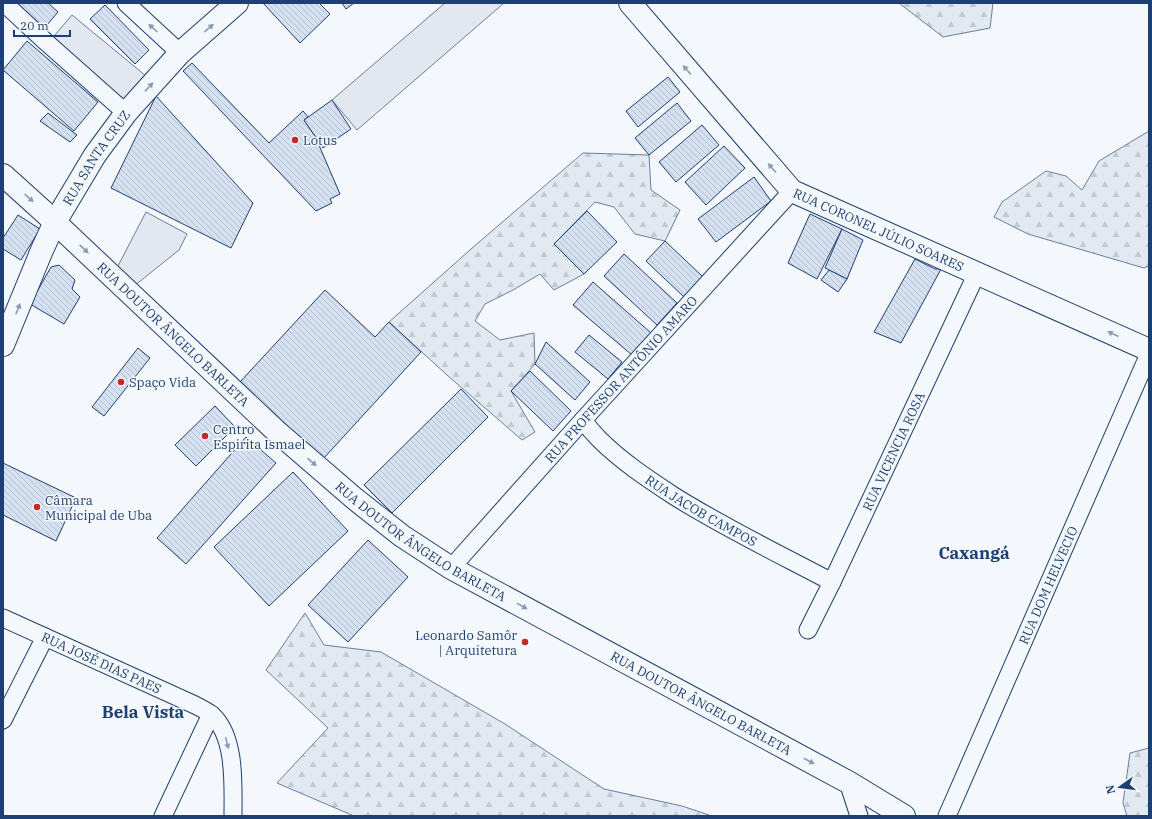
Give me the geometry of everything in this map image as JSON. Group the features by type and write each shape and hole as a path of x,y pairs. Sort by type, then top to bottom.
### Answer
{"street":[{"path":"4,3 126,112"},
{"path":"126,3 180,53"},
{"name":"RUA SANTA CRUZ","path":"3,345 55,222 95,155 126,112 180,53 237,3"},
{"name":"RUA CORONEL JÚLIO SOARES","path":"630,3 792,191 1149,350"},
{"name":"RUA DOUTOR ÂNGELO BARLETA","path":"3,175 281,435 355,499 402,536 451,568 848,782 904,816"},
{"name":"RUA PROFESSOR ANTÔNIO AMARO","path":"451,568 583,420 792,191"},
{"name":"RUA VICENCIA ROSA","path":"808,630 977,273"},
{"name":"RUA DOM HELVECIO","path":"947,816 1149,354"},
{"name":"RUA JACOB CAMPOS","path":"583,420 598,439 654,483 697,510 832,582"},
{"name":"RUA JOSÉ DIAS PAES","path":"3,618 196,705 211,714 223,728 228,742 233,787 233,816"},
{"path":"3,720 45,637"},
{"path":"162,816 211,714"},
{"path":"848,782 859,816"}],"green space":[{"path":"899,3 993,3 990,28 943,37"},
{"path":"1149,131 1149,266 1144,268 1028,234 994,217 1002,202 1046,171 1066,176 1082,190 1099,161"},
{"path":"583,153 649,155 651,190 680,210 665,241 635,234 614,207 595,202 554,244 584,274 554,290 540,274 485,304 475,321 500,340 534,333 535,364 511,391 535,432 522,440 389,322"},
{"path":"305,613 324,645 381,652 505,724 604,789 682,806 712,816 354,816 277,783 328,728 266,670"},
{"path":"1149,748 1149,816 1127,816 1123,803 1130,753"}],"shaded area":[{"path":"445,3 504,3 357,130 332,100"},
{"path":"72,15 146,76 123,103 49,42"},
{"path":"146,212 187,234 179,250 134,286 118,266"}],"building":[{"path":"19,3 48,3 58,12 41,32 14,8"},
{"path":"263,3 319,3 330,14 300,43"},
{"path":"342,3 354,3 346,9"},
{"path":"105,5 149,50 135,64 90,19"},
{"path":"27,41 98,102 74,131 3,70"},
{"name":"Lotus","path":"192,63 269,143 303,111 308,117 304,120 315,136 340,194 330,199 332,203 316,211 183,71"},
{"path":"668,77 680,92 638,127 626,111"},
{"path":"156,96 253,203 231,248 111,188"},
{"path":"332,100 351,129 323,148 304,120"},
{"path":"677,103 691,121 649,155 635,138"},
{"path":"48,113 77,135 70,142 40,121"},
{"path":"702,125 719,145 676,182 659,162"},
{"path":"724,146 745,168 706,205 685,182"},
{"path":"754,177 771,201 716,242 698,219"},
{"path":"587,211 617,242 584,274 554,244"},
{"path":"810,214 842,229 817,279 788,263"},
{"path":"18,215 40,229 21,260 3,249 3,238"},
{"path":"842,229 863,240 847,279 825,268"},
{"path":"665,241 703,277 684,297 646,261"},
{"path":"624,254 677,303 657,325 604,276"},
{"path":"915,259 935,269 941,269 901,343 874,332"},
{"path":"59,265 75,280 72,289 80,297 64,324 30,304 51,267"},
{"path":"829,270 847,279 838,292 821,280"},
{"path":"593,282 651,333 632,355 573,305"},
{"path":"325,290 375,337 389,322 421,352 323,459 240,382"},
{"path":"589,335 622,362 608,379 575,352"},
{"path":"546,342 590,382 575,400 535,364"},
{"name":"Spaço Vida","path":"138,348 150,358 104,416 92,407"},
{"path":"530,371 571,411 553,431 511,391"},
{"path":"461,389 488,417 392,513 364,485"},
{"name":"Centro Espirita Ismael","path":"215,406 235,427 196,466 175,445"},
{"path":"246,437 276,463 186,564 157,538"},
{"name":"Câmara Municipal de Uba","path":"3,463 76,498 56,541 3,515"},
{"path":"293,472 348,531 269,606 214,547"},
{"path":"368,540 408,577 348,642 308,605"}],"place":[{"name":"Lotus","path":"295,140"},
{"name":"Spaço Vida","path":"121,382"},
{"name":"Centro Espirita Ismael","path":"205,436"},
{"name":"Câmara Municipal de Uba","path":"37,507"},
{"name":"Leonardo Samôr | Arquitetura","path":"525,642"}],"district":[{"name":"Caxangá","path":"974,553"},
{"name":"Bela Vista","path":"143,712"}]}
